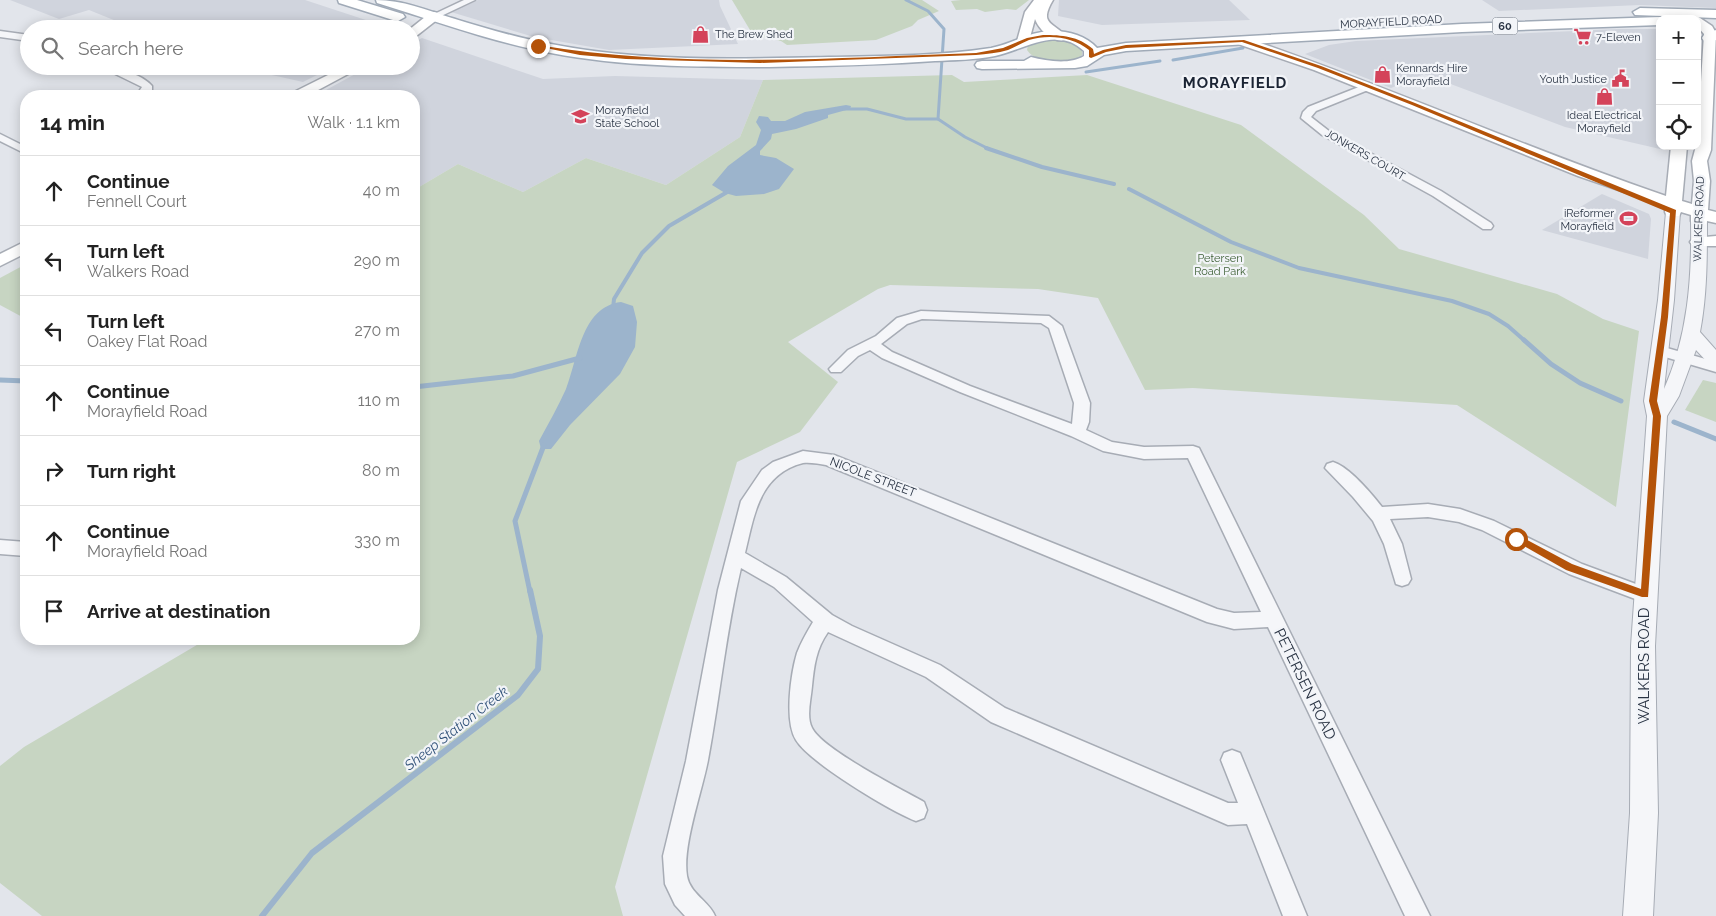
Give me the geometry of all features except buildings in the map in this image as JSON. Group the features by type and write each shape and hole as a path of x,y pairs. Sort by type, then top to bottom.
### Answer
{"main road":[{"name":"60","path":"344,0 408,20"},
{"name":"60","path":"382,0 413,20"},
{"path":"1022,42 1028,28 1029,13 1041,0"},
{"path":"1047,0 1041,11 1040,20 1047,28 1064,37"},
{"name":"MORAYFIELD ROAD","path":"1064,37 1142,39 1406,21 1614,12 1656,17"},
{"name":"MORAYFIELD ROAD","path":"1701,16 1716,14"},
{"name":"MORAYFIELD ROAD","path":"1091,57 1105,51 1126,47 1656,20"},
{"name":"MORAYFIELD ROAD","path":"1701,21 1716,22"},
{"name":"60","path":"420,24 509,51 602,64 710,69 968,60 1046,65 1075,64 1091,57 1092,50 1087,45 1064,37 1043,36 968,60"},
{"path":"1701,27 1708,29 1716,64"},
{"path":"1294,38 1288,44 1288,50 1319,67"},
{"path":"1242,41 1369,86 1584,173 1600,182 1705,217 1716,226"},
{"name":"WALKERS ROAD","path":"1705,217 1702,178 1699,166 1700,155 1703,150 1711,87 1711,41"},
{"name":"60","path":"1022,42 1018,48 1022,56 1046,65"},
{"path":"306,90 330,75"},
{"path":"310,90 339,75"},
{"name":"WALKERS ROAD","path":"1674,208 1680,150"},
{"path":"1703,150 1711,157 1716,169"},
{"path":"0,261 20,249"}],"street":[{"path":"420,22 457,0"},
{"path":"420,22 471,0"},
{"path":"0,34 20,37"},
{"path":"125,75 143,83 147,86 147,90"},
{"name":"JONKERS COURT","path":"1369,86 1312,109 1308,112 1306,118 1314,126 1462,208 1487,226"},
{"path":"0,137 20,145"},
{"name":"WALKERS ROAD","path":"1638,916 1644,813 1643,646 1657,416 1653,401 1660,351 1674,208"},
{"name":"WALKERS ROAD","path":"1657,416 1666,405 1684,358 1691,333 1708,241 1705,217"},
{"path":"836,369 853,353 885,336 902,321 921,314 1038,318 1049,321 1056,326 1082,404 1081,422 1077,432 966,389 887,355 871,344"},
{"path":"1691,333 1716,361"},
{"path":"1660,351 1716,367"},
{"name":"PETERSEN ROAD","path":"1077,432 1109,447 1126,451 1144,453 1193,452 1418,916"},
{"name":"NICOLE STREET","path":"703,916 686,902 677,887 674,872 679,831 697,761 727,590 749,501 763,480 779,466 790,460 815,457 838,462 1214,616 1234,621 1274,619"},
{"path":"1333,468 1354,486 1377,514 1392,538 1398,554 1402,579"},
{"path":"1377,514 1424,510 1462,516 1496,529 1569,567 1645,595"},
{"path":"0,547 20,549"},
{"path":"736,556 780,582 825,621 845,632 933,670 998,715 1228,814 1253,813"},
{"path":"825,621 806,652 800,718 803,732 817,750 916,810"},
{"path":"1232,760 1295,916"}],"shaded area":[{"path":"10,0 305,0 366,20 114,20 89,10 59,19"},
{"path":"478,0 719,0 738,44 609,50 534,37 451,12"},
{"path":"1059,0 1229,0 1250,20 1102,25 1058,16"},
{"path":"1482,0 1716,0 1716,8 1640,5 1499,11"},
{"path":"1656,29 1656,148 1565,127 1424,74 1391,88 1305,54 1329,45 1356,41"},
{"name":"Morayfield State School","path":"422,38 543,79 615,76 763,80 740,137 666,185 586,158 523,192 458,164 420,186 420,90 326,90 354,75 420,75 420,39"},
{"path":"272,75 317,75 303,82"},
{"path":"1602,194 1649,214 1651,219 1648,259 1542,230"}],"green space":[{"path":"732,0 922,0 939,11 918,20 912,26 876,40 787,45 781,41 753,35"},
{"path":"1029,0 1016,10 1007,9 985,12 977,9 956,10 951,1"},
{"path":"1052,39 1071,42 1082,49 1082,55 1069,61 1053,62 1038,59 1027,50 1028,45"},
{"name":"Petersen Road Park","path":"952,75 964,82 1087,75 1241,125 1364,215 1399,249 1557,294 1603,319 1639,331 1616,507 1457,405 1193,388 1145,390 1098,298 1038,289 890,285 878,289 788,342 838,382 800,432 737,462 615,887 623,916 42,916 0,883 0,766 24,747 197,645 420,645 420,186 458,164 523,192 586,158 666,185 740,137 763,80"},
{"path":"20,267 20,316 0,305 0,278"},
{"path":"1703,380 1716,383 1716,422 1685,410"}],"water":[{"path":"846,105 851,106 850,109 828,115 828,118 796,129 772,134 771,139 760,151 760,155 776,158 794,169 779,189 764,194 736,196 725,193 712,185 728,166 756,145 761,130 756,122 759,116 768,117 771,121 785,121 805,112"},
{"path":"621,302 633,306 637,322 635,347 620,374 570,425 551,449 541,449 539,441 566,389 578,350 589,324 597,313 608,306"}],"waterway":[{"name":"Sheep Station Creek","path":"906,0 928,11 944,29 938,119"},
{"path":"1173,60 1243,48"},
{"path":"1086,72 1160,61"},
{"name":"Sheep Station Creek","path":"844,109 867,109 906,119 938,119"},
{"path":"938,119 965,137 989,149"},
{"path":"986,148 1042,167 1114,184"},
{"path":"1129,189 1231,242 1299,268 1452,301 1489,314 1508,326 1525,341"},
{"name":"Sheep Station Creek","path":"613,309 614,299 642,253 669,226 729,191"},
{"path":"1524,340 1551,364 1580,383 1621,401"},
{"path":"420,386 513,376 580,358"},
{"path":"0,380 20,381"},
{"path":"1674,422 1716,439"},
{"name":"Sheep Station Creek","path":"530,592 515,521 544,445"},
{"name":"Sheep Station Creek","path":"262,916 312,853 518,695 538,669 540,636 530,590"}],"place":[{"name":"The Brew Shed","path":"701,34"},
{"name":"7-Eleven","path":"1582,37"},
{"name":"Kennards Hire Morayfield","path":"1382,74"},
{"name":"Youth Justice","path":"1621,79"},
{"name":"Ideal Electrical Morayfield","path":"1604,97"},
{"name":"Morayfield State School","path":"581,116"},
{"name":"iReformer Morayfield","path":"1628,219"}],"district":[{"name":"MORAYFIELD","path":"1235,83"}],"route":[{"path":"538,46 626,58 760,62 976,54 1011,48 1023,41 1043,36 1066,37 1083,43 1092,50 1091,57 1100,52 1126,47 1242,41 1319,67 1413,104 1584,173 1600,182 1674,212 1664,317 1653,401 1657,416 1645,595 1569,567 1516,539"}]}
